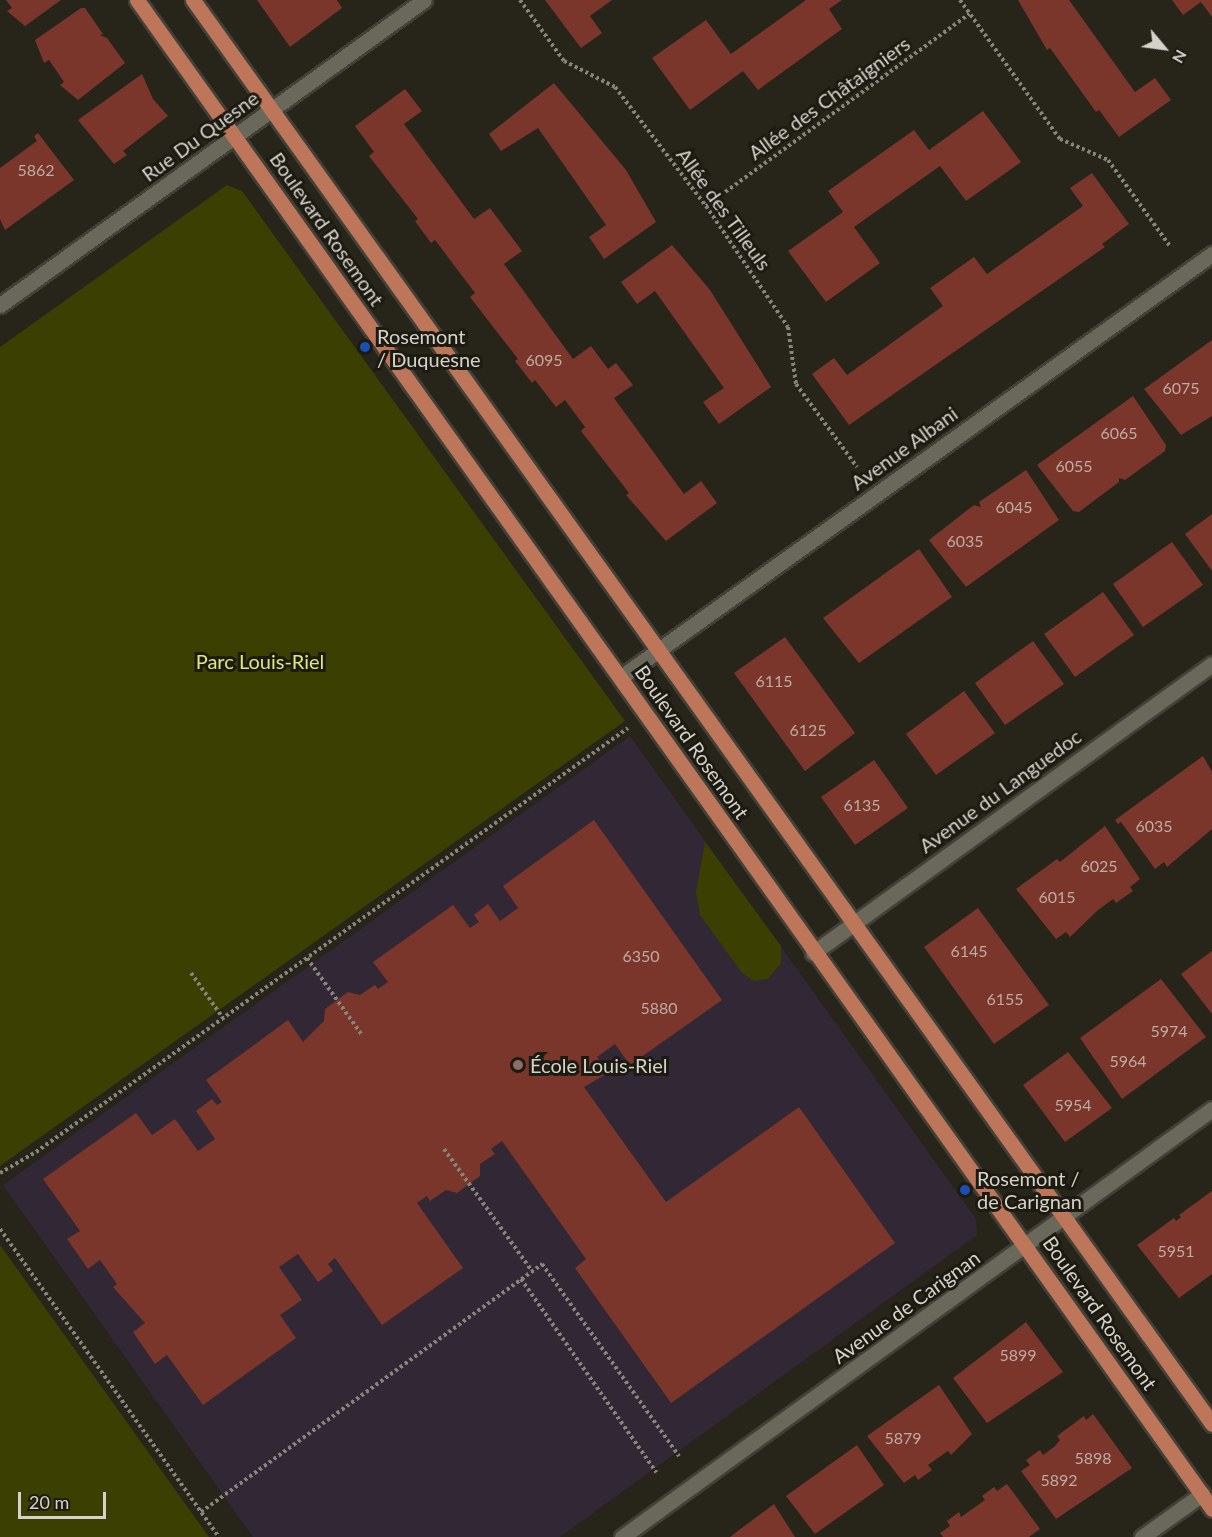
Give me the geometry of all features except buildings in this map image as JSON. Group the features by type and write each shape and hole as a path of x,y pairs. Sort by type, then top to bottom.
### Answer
{"main road":[{"name":"Boulevard Rosemont","path":"137,0 621,677 813,952 1027,1246 1212,1509"},
{"name":"Boulevard Rosemont","path":"193,0 656,651 1212,1424"}],"street":[{"name":"Rue Du Quesne","path":"0,305 424,0"},
{"name":"Avenue Albani","path":"621,677 1212,254"},
{"name":"Avenue du Languedoc","path":"813,952 1212,664"},
{"name":"Avenue de Carignan","path":"622,1537 1027,1246 1212,1109"},
{"path":"1142,1537 1202,1494"}],"path":[{"name":"Allée des Tilleuls","path":"520,0 564,61 615,87 706,206 788,327 796,384 856,467"},
{"path":"960,0 1060,139 1108,160 1169,245"},
{"name":"Allée des Châtaigniers","path":"706,206 969,14"},
{"path":"0,1173 36,1152 630,727"},
{"path":"307,958 362,1035"},
{"path":"191,973 223,1018"},
{"path":"444,1149 532,1271"},
{"path":"0,1229 219,1537"},
{"path":"201,1512 542,1264 679,1456"},
{"path":"521,1280 656,1472"}],"shaded area":[{"name":"École Louis-Riel","path":"630,736 976,1219 977,1235 560,1537 253,1537 3,1185"}],"green space":[{"name":"Parc Louis-Riel","path":"227,185 242,191 625,721 0,1166 0,347"},
{"path":"705,842 781,946 781,963 768,979 754,981 742,973 700,915 696,892"},
{"path":"0,1245 209,1537 0,1537"}],"place":[{"name":"Rosemont / Duquesne","path":"365,347"},
{"name":"École Louis-Riel","path":"518,1065"},
{"name":"Rosemont / de Carignan","path":"965,1190"}]}
